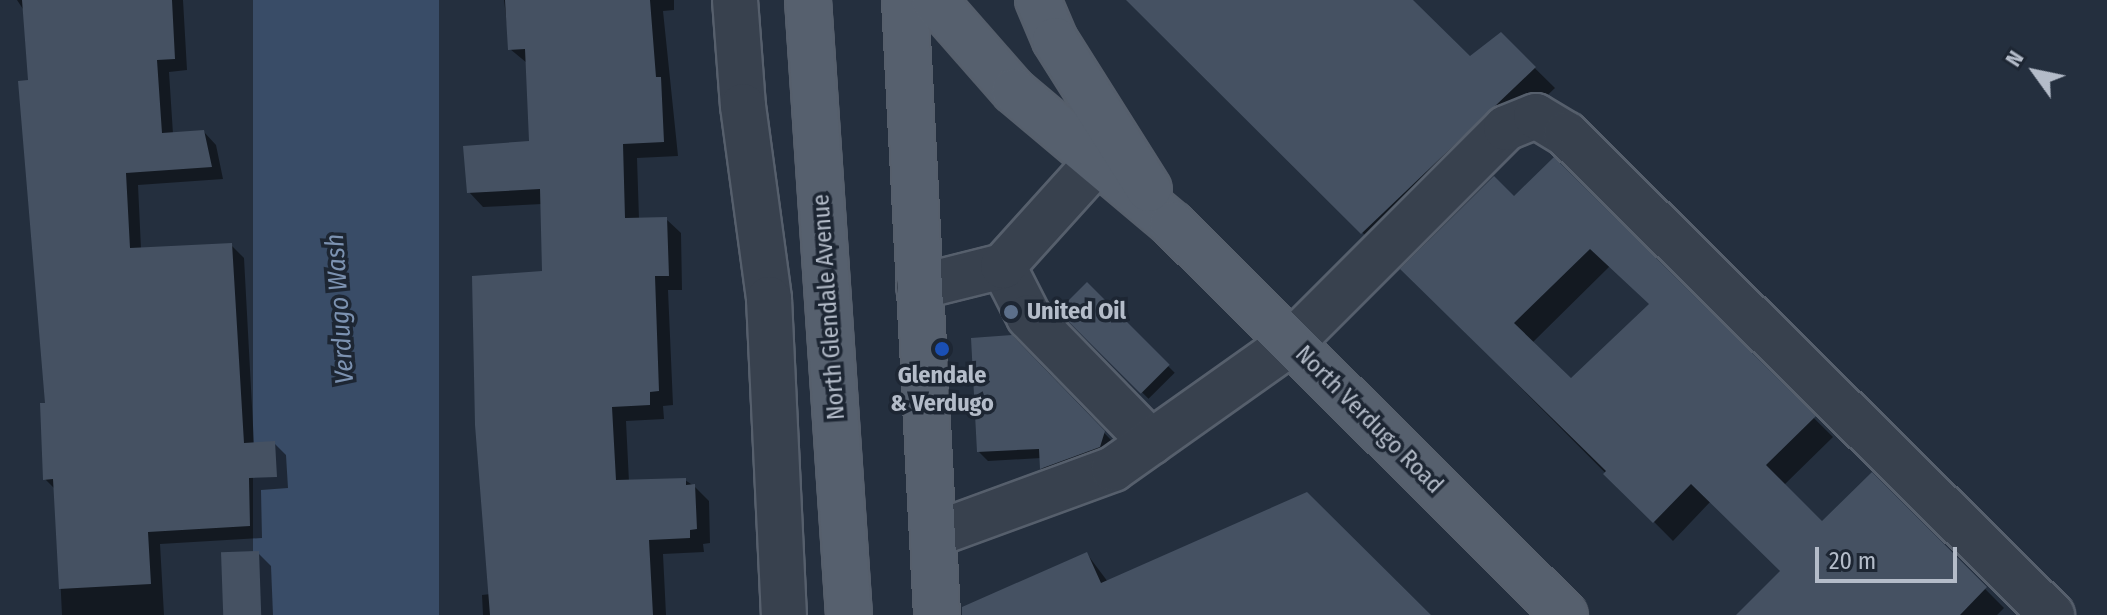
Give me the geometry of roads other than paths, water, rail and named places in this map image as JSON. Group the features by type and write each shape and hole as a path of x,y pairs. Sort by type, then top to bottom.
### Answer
{"main road":[{"name":"North Glendale Avenue","path":"808,0 849,615"},
{"path":"905,0 937,615"},
{"name":"North Verdugo Road","path":"934,0 1014,91 1172,224 1565,615"},
{"name":"North Verdugo Road","path":"1038,0 1055,40 1172,224"}],"street":[{"path":"735,0 743,106 769,299 784,615"},
{"path":"933,535 1113,469 1291,343 1506,128 1536,116 1566,134 2052,615"},
{"path":"919,287 1003,266 1097,162"},
{"path":"1003,266 1029,317 1151,442"}],"water":[{"name":"Verdugo Wash","path":"253,0 439,0 439,615 253,615"}],"place":[{"name":"United Oil","path":"1011,312"},
{"name":"Glendale & Verdugo","path":"942,349"}]}
